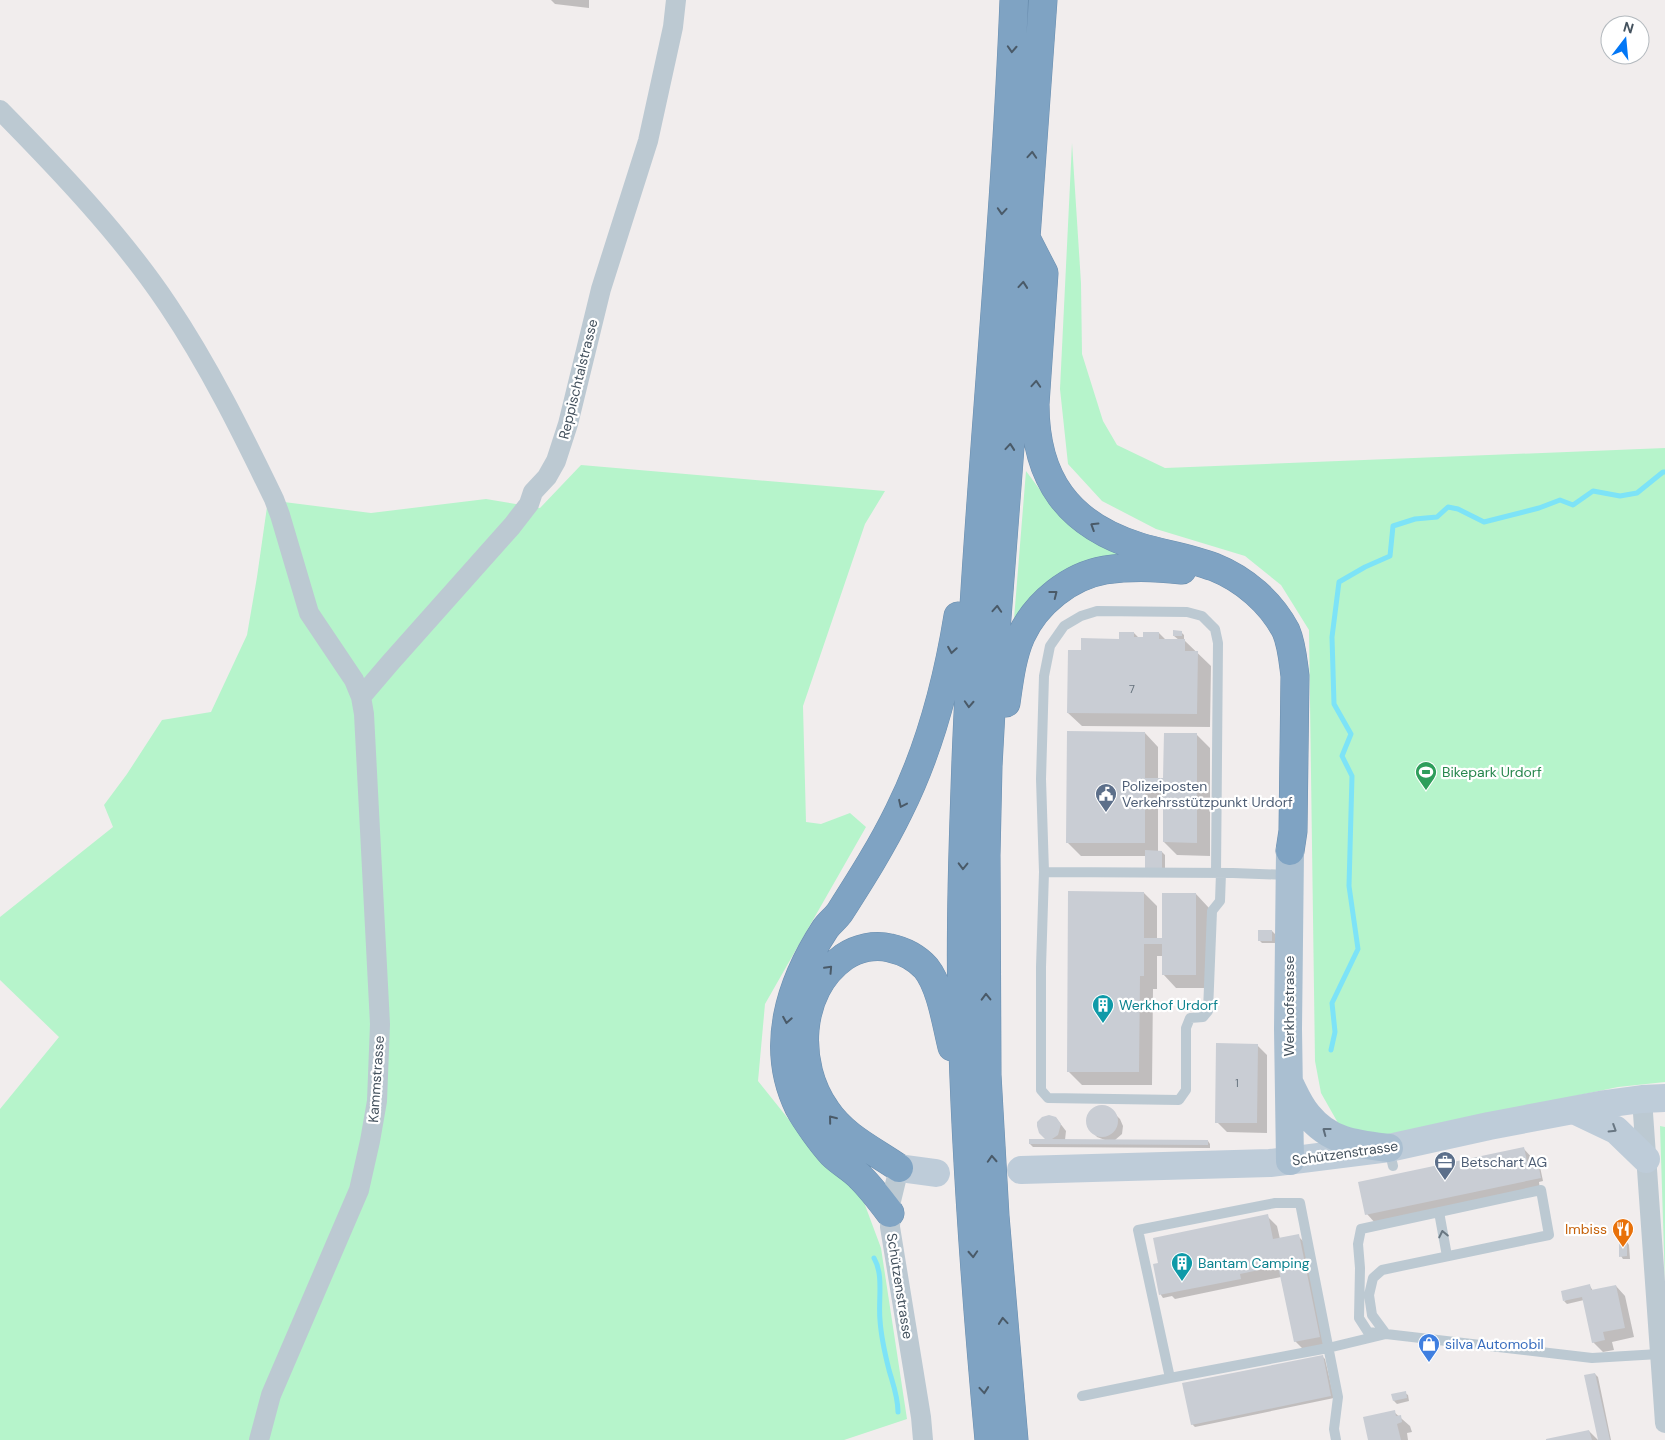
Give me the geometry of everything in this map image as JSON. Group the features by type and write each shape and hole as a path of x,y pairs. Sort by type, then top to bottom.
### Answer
{"highway":[{"path":"989,1440 975,1290 965,1099 962,930 966,760 984,463 1009,126 1014,0"},
{"path":"1014,1440 995,1216 987,1075 986,855 988,766 994,657 1043,0"},
{"path":"1026,238 1044,273 1034,404 1037,438 1044,465 1053,485 1066,504 1081,518 1110,536 1137,557 1210,576 1233,587 1250,601 1265,619 1275,636 1282,654 1286,679 1285,832 1290,863"},
{"path":"890,1213 863,1179 833,1154 800,1109 787,1073 784,1052 785,1028 789,1007 806,963 826,928 838,915 885,838 927,746 951,658 960,602 968,507 984,463"},
{"path":"986,855 1000,790 1008,693 1021,636 1042,605 1063,587 1137,557"},
{"path":"899,1168 840,1128 814,1091 806,1066 804,1041 806,1019 812,997 821,978 834,964 850,953 868,947 885,946 903,951 922,964 930,976 938,995 965,1099"},
{"path":"818,1135 869,1166 899,1168"}],"main road":[{"name":"Werkhofstrasse","path":"1290,863 1290,1161"},
{"path":"1289,1083 1307,1114 1322,1129 1332,1136 1391,1157"},
{"name":"Schützenstrasse","path":"1021,1170 1270,1163 1391,1157 1489,1126 1574,1110 1654,1099"},
{"path":"1574,1110 1616,1130 1646,1159"},
{"path":"899,1168 916,1172 936,1173"}],"street":[{"name":"Reppischtalstrasse","path":"361,697 512,526 529,504 533,492 548,477 556,460 568,424 601,289 648,141 673,27 676,0"},
{"name":"Kammstrasse","path":"1,111 117,236 168,304 224,400 274,499 309,612 354,680 361,697 380,1024 377,1101 359,1190 270,1395 259,1440"},
{"path":"1654,1099 1646,1159 1665,1424"},
{"name":"Schützenstrasse","path":"899,1168 891,1201 890,1227 924,1440"}],"lane":[{"path":"1098,611 1187,612 1202,616 1215,629 1218,643 1219,873 1220,902 1212,911 1208,1011 1203,1017 1190,1018 1186,1028 1186,1090 1179,1100 1048,1098 1042,1090 1041,967 1044,872 1041,779 1044,676 1050,646 1064,626 1081,616 1098,611"},
{"path":"1044,872 1219,873 1290,863"},
{"path":"1386,1334 1372,1315 1369,1295 1373,1278 1382,1270 1550,1235 1541,1190 1361,1229 1358,1244 1360,1268 1359,1318 1368,1332 1592,1358 1659,1354"},
{"path":"1170,1378 1138,1230 1275,1204 1300,1203 1338,1396 1334,1429 1336,1440"},
{"path":"1438,1212 1448,1256"},
{"path":"1082,1396 1328,1348 1386,1334"}],"green space":[{"path":"1072,143 1081,283 1082,354 1103,421 1117,445 1165,468 1665,448 1665,1082 1618,1087 1375,1138 1342,1130 1321,1093 1315,1061 1309,630 1281,585 1245,556 1156,529 1102,501 1068,464 1060,389"},
{"path":"581,465 885,491 865,524 803,706 806,822 821,824 850,813 866,827 765,1004 758,1081 810,1146 862,1197 881,1248 907,1419 844,1440 0,1440 0,1109 59,1037 0,980 0,917 113,827 104,805 127,774 162,720 211,712 247,635 268,500 371,513 486,499 540,508"},
{"path":"1026,471 1052,506 1085,535 1130,560 1049,583 1014,619"},
{"path":"1660,1126 1665,1127 1665,1283"}],"building":[{"path":"1173,630 1182,631 1182,636 1173,636"},
{"path":"1119,632 1134,632 1134,637 1143,637 1143,632 1159,632 1159,639 1185,639 1185,651 1198,651 1197,714 1067,713 1068,650 1081,650 1081,638 1119,639"},
{"name":"Polizeiposten Verkehrsstützpunkt Urdorf","path":"1067,731 1145,732 1145,778 1163,778 1164,733 1197,733 1197,843 1163,842 1163,784 1145,784 1145,843 1066,843"},
{"path":"1145,850 1162,851 1162,868 1145,869"},
{"name":"Werkhof Urdorf","path":"1068,891 1144,892 1144,938 1162,938 1162,893 1196,893 1196,975 1162,975 1162,944 1144,944 1144,976 1140,976 1139,1072 1067,1072"},
{"path":"1258,930 1272,930 1272,941 1258,941"},
{"path":"1216,1043 1258,1044 1257,1123 1215,1123"},
{"path":"1102,1105 1113,1110 1118,1121 1113,1132 1102,1137 1091,1132 1086,1121 1091,1110"},
{"path":"1049,1115 1056,1117 1061,1124 1058,1135 1052,1139 1208,1140 1208,1145 1029,1144 1029,1139 1045,1139 1039,1133 1037,1122 1042,1117"},
{"name":"Betschart AG","path":"1524,1147 1527,1161 1537,1158 1541,1178 1365,1215 1358,1182"},
{"name":"Bantam Camping","path":"1268,1214 1273,1239 1299,1234 1320,1337 1294,1342 1278,1266 1240,1274 1241,1279 1159,1295 1153,1264 1158,1263 1153,1238"},
{"name":"Imbiss","path":"1619,1240 1627,1241 1627,1256 1619,1257"},
{"path":"1590,1284 1591,1290 1616,1285 1625,1328 1603,1332 1605,1340 1592,1343 1582,1297 1563,1301 1561,1291"},
{"path":"1323,1355 1331,1396 1191,1425 1182,1383"},
{"path":"1595,1373 1610,1440 1598,1440 1584,1375"},
{"path":"1406,1391 1407,1398 1393,1401 1391,1394"},
{"path":"1395,1410 1396,1416 1401,1415 1402,1422 1397,1424 1401,1440 1368,1440 1363,1417"},
{"path":"1589,1430 1592,1440 1546,1440 1546,1439"}],"waterway":[{"path":"1331,1050 1335,1032 1332,1003 1358,949 1349,886 1352,776 1342,756 1351,734 1334,704 1332,637 1339,582 1365,567 1390,556 1393,526 1415,519 1437,517 1448,507 1458,509 1484,522 1539,508 1560,500 1573,505 1593,491 1620,496 1637,493 1665,472"},
{"path":"874,1258 880,1280 882,1339 898,1412"}],"place":[{"name":"Bikepark Urdorf","path":"1426,791"},
{"name":"Polizeiposten Verkehrsstützpunkt Urdorf","path":"1106,813"},
{"name":"Werkhof Urdorf","path":"1103,1024"},
{"name":"Betschart AG","path":"1445,1181"},
{"name":"Imbiss","path":"1623,1248"},
{"name":"Bantam Camping","path":"1182,1282"},
{"name":"silva Automobil","path":"1429,1363"}]}
